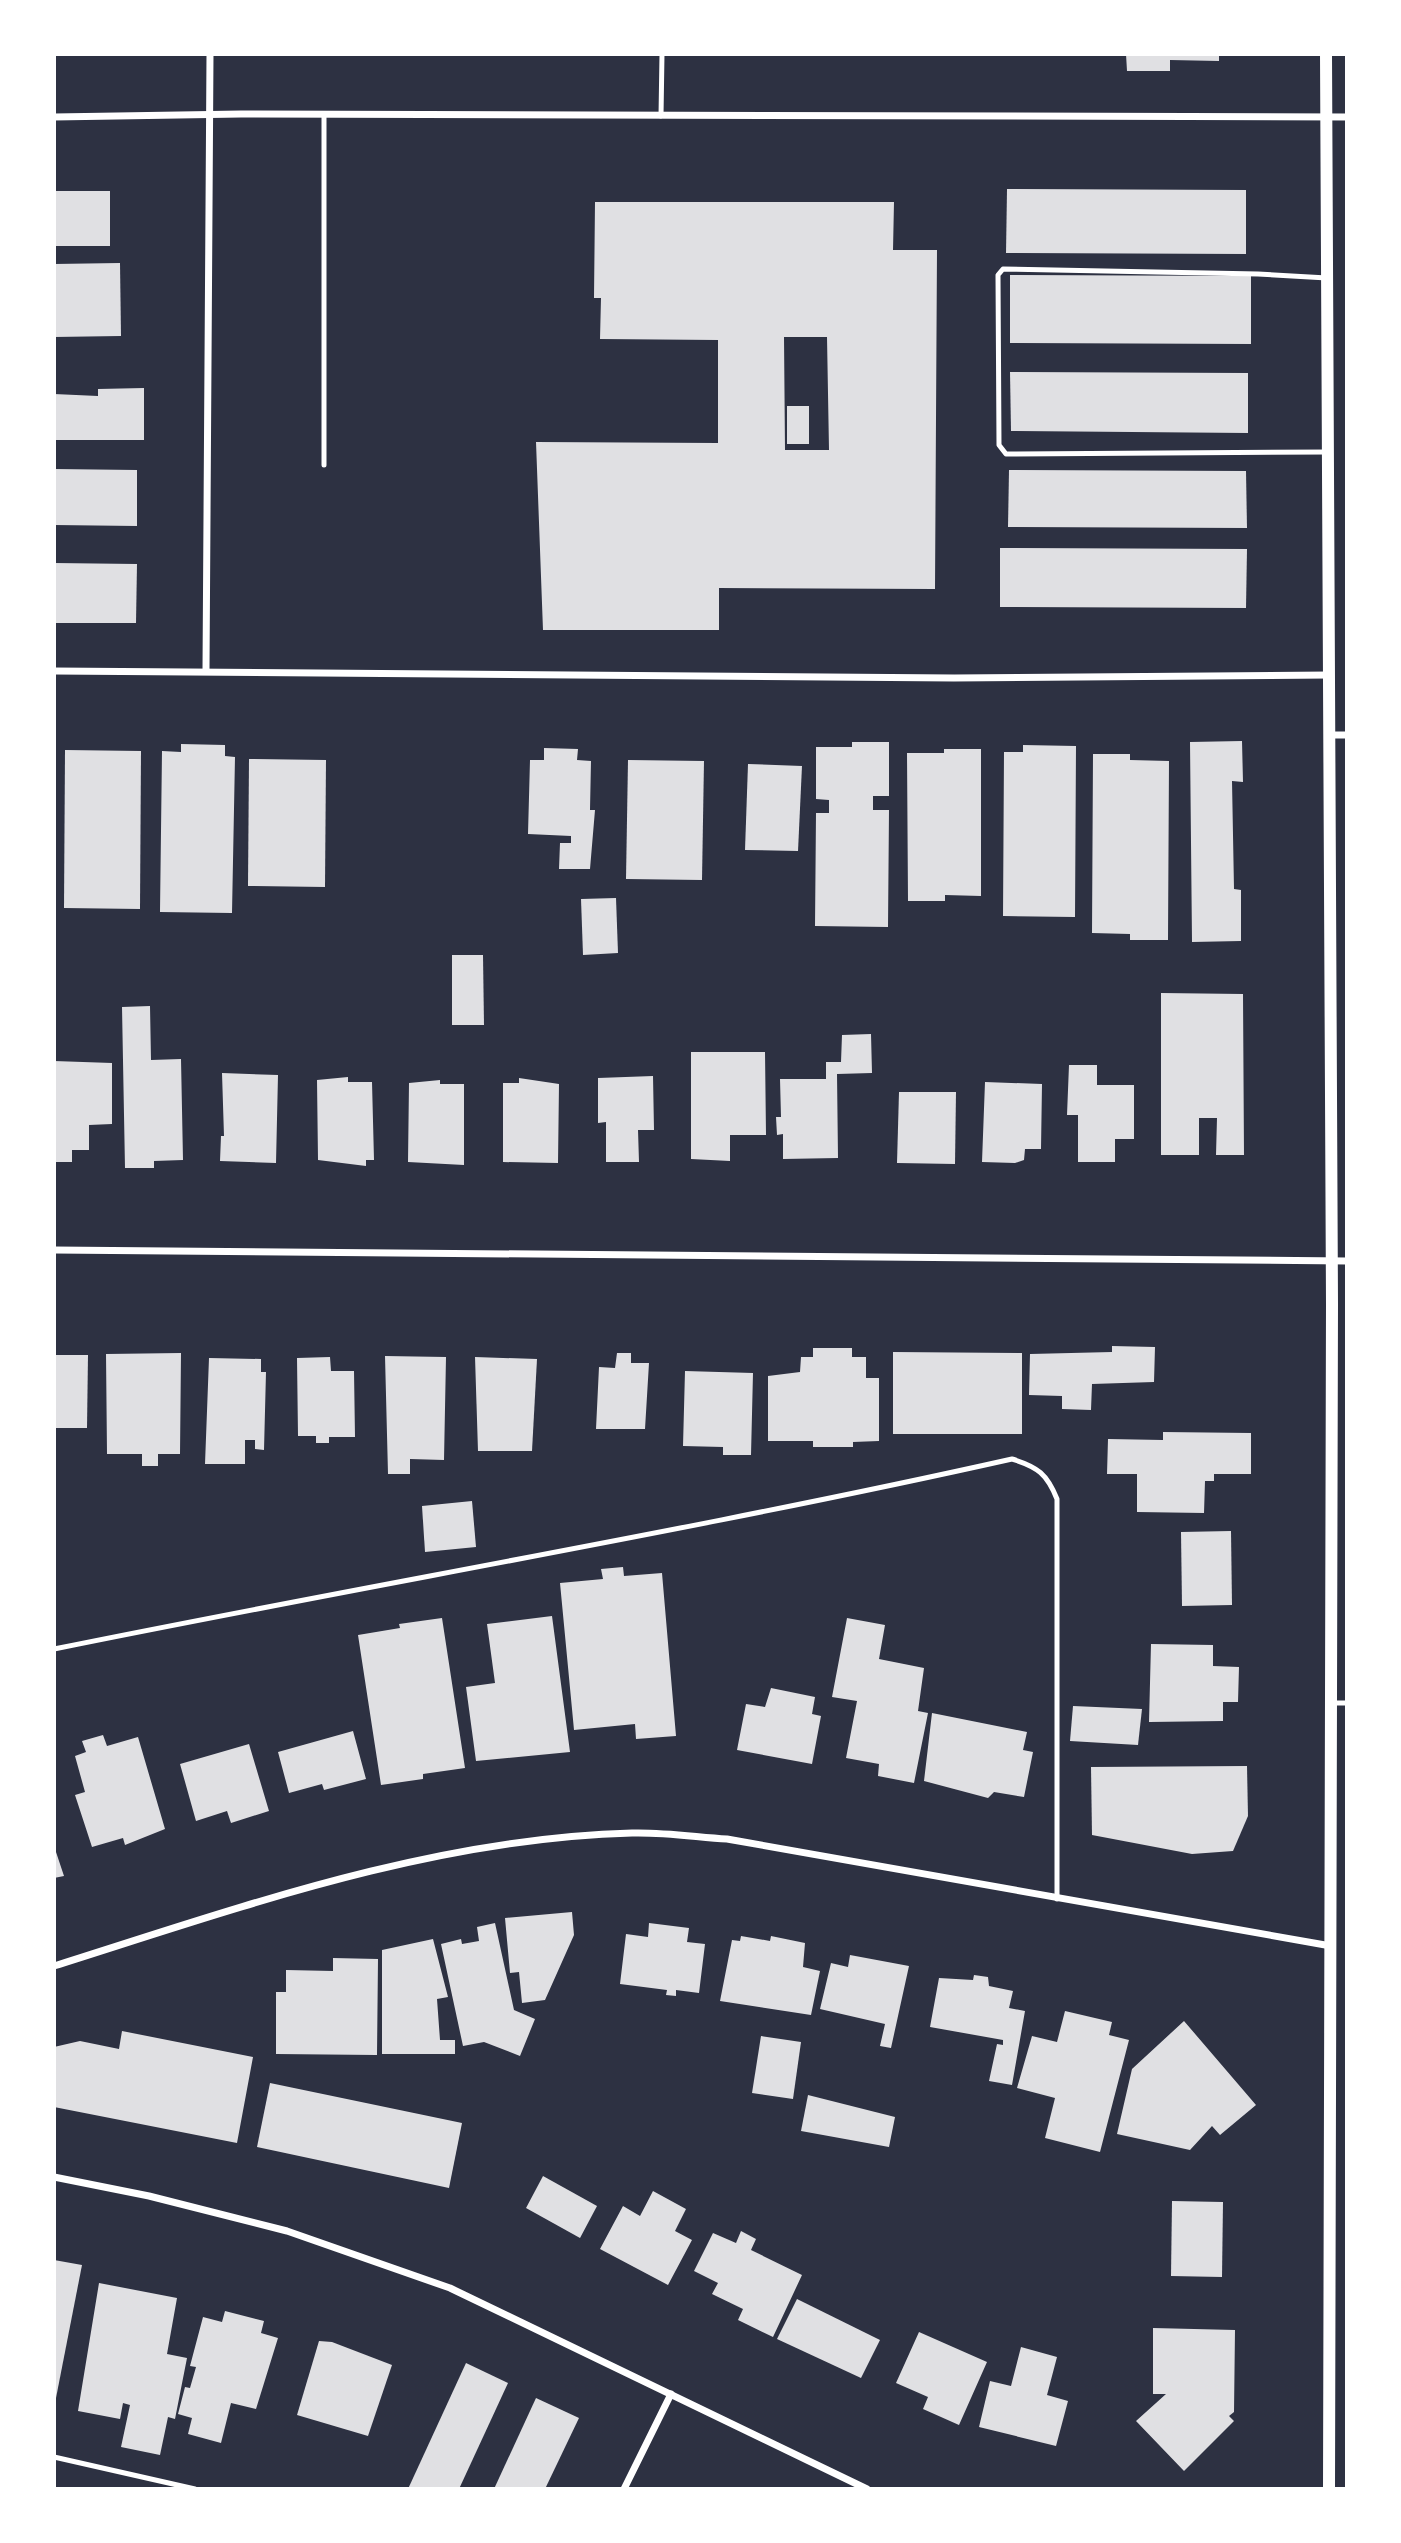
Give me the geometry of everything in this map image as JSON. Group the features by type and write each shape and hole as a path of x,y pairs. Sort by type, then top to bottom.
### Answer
{"street":[{"path":"206,670 210,54"},
{"path":"1326,54 1332,1261 1329,2489"},
{"path":"54,117 1347,117"},
{"path":"54,671 206,670 954,678 1330,676"},
{"path":"1330,735 1347,735"},
{"path":"54,1250 1347,1261"},
{"path":"54,1966 294,1891 424,1860 561,1837 634,1833 727,1839 1331,1946"},
{"path":"54,2177 149,2196 287,2231 450,2287 867,2489"},
{"path":"624,2489 671,2394"}],"lane":[{"path":"660,116 662,54"},
{"path":"324,115 324,465"},
{"path":"1327,278 1003,269 998,275 999,445 1006,454 1329,452"},
{"path":"54,1648 632,1538 1012,1459 1037,1469 1050,1481 1057,1499 1057,1899"},
{"path":"1331,1703 1347,1703"},
{"path":"54,2457 195,2489"}],"building":[{"path":"1126,54 1219,54 1219,61 1170,60 1170,71 1127,71"},
{"path":"1007,189 1246,190 1246,254 1006,253"},
{"path":"54,191 110,191 110,246 54,246"},
{"path":"595,202 894,202 893,250 937,250 935,589 719,588 719,630 543,630 536,442 718,443 718,340 600,339 601,298 594,298","holes":["784,337 827,337 829,450 785,450"]},
{"path":"120,263 121,336 54,337 54,264"},
{"path":"1010,275 1251,276 1251,344 1010,343"},
{"path":"1010,372 1248,373 1248,433 1011,431"},
{"path":"144,388 144,440 54,440 54,394 98,396 98,389"},
{"path":"787,406 809,406 809,444 787,444"},
{"path":"54,469 137,470 137,526 54,525"},
{"path":"1009,470 1246,471 1247,528 1008,527"},
{"path":"1000,548 1247,549 1246,608 1000,607"},
{"path":"54,563 137,564 136,623 54,623"},
{"path":"1242,741 1243,782 1232,781 1234,889 1241,890 1241,941 1192,942 1190,742"},
{"path":"852,742 889,742 889,796 873,796 873,810 889,810 888,927 815,926 816,813 829,813 829,800 816,799 816,747 852,747"},
{"path":"181,744 225,745 225,756 235,757 232,913 160,912 162,751 181,752"},
{"path":"1023,745 1076,746 1075,917 1003,916 1004,752 1023,752"},
{"path":"544,748 578,749 577,760 591,761 590,810 595,810 590,869 559,869 560,843 571,843 571,836 528,834 530,760 544,760"},
{"path":"944,749 981,749 981,896 945,895 945,901 908,901 907,753 944,753"},
{"path":"65,750 141,751 140,909 64,908"},
{"path":"1093,754 1130,754 1130,760 1169,761 1168,940 1130,940 1130,934 1092,933"},
{"path":"249,759 326,760 325,887 248,886"},
{"path":"628,760 704,761 702,880 626,879"},
{"path":"748,764 802,766 798,851 745,850"},
{"path":"616,898 618,953 583,955 581,899"},
{"path":"452,955 483,955 484,1025 452,1025"},
{"path":"1161,993 1243,994 1244,1155 1216,1155 1217,1118 1199,1118 1199,1155 1161,1155"},
{"path":"150,1006 151,1060 181,1059 183,1160 154,1161 154,1168 125,1168 122,1007"},
{"path":"871,1034 872,1073 837,1074 838,1158 783,1159 783,1134 777,1135 776,1117 781,1117 780,1079 826,1079 826,1062 841,1062 842,1035"},
{"path":"691,1052 765,1052 766,1135 730,1135 730,1161 691,1159"},
{"path":"54,1061 112,1063 112,1124 89,1125 89,1150 72,1150 72,1162 54,1162"},
{"path":"1069,1065 1097,1065 1097,1085 1134,1085 1134,1139 1115,1139 1115,1162 1078,1162 1078,1115 1067,1115"},
{"path":"222,1073 278,1075 276,1163 220,1161 221,1136 224,1136"},
{"path":"653,1076 654,1130 638,1130 639,1162 606,1162 606,1122 598,1123 598,1078"},
{"path":"348,1077 348,1082 372,1082 374,1160 366,1160 366,1166 318,1160 317,1080"},
{"path":"519,1078 559,1084 558,1163 503,1162 503,1083 519,1083"},
{"path":"440,1080 440,1084 464,1084 464,1165 408,1162 409,1083"},
{"path":"985,1082 1042,1084 1041,1149 1025,1149 1024,1160 1015,1163 982,1162"},
{"path":"899,1092 956,1092 955,1164 897,1163"},
{"path":"1112,1346 1155,1347 1154,1382 1092,1384 1091,1410 1062,1409 1062,1396 1029,1395 1030,1354 1112,1352"},
{"path":"813,1348 852,1348 852,1357 866,1357 866,1378 879,1378 879,1441 853,1442 853,1447 813,1447 813,1441 768,1441 768,1376 800,1372 801,1357 813,1357"},
{"path":"893,1352 1022,1353 1022,1434 893,1434"},
{"path":"181,1353 180,1454 158,1454 158,1466 142,1466 142,1454 107,1454 106,1354"},
{"path":"617,1353 631,1353 631,1363 649,1363 645,1429 596,1429 599,1367 615,1368"},
{"path":"54,1355 88,1355 87,1428 54,1428"},
{"path":"385,1356 446,1357 444,1460 410,1459 410,1474 388,1474"},
{"path":"330,1357 331,1371 354,1371 355,1437 329,1437 329,1443 316,1443 316,1436 298,1436 297,1358"},
{"path":"475,1357 537,1359 532,1451 478,1451"},
{"path":"209,1358 261,1359 261,1372 266,1372 264,1450 255,1449 255,1440 245,1440 245,1464 205,1464"},
{"path":"685,1371 753,1373 751,1455 723,1455 723,1447 683,1446"},
{"path":"1163,1432 1251,1433 1251,1474 1214,1474 1214,1481 1205,1481 1204,1513 1137,1512 1137,1474 1107,1474 1108,1439 1163,1440"},
{"path":"472,1501 476,1547 425,1552 422,1506"},
{"path":"1231,1531 1232,1605 1182,1606 1181,1532"},
{"path":"623,1567 624,1576 662,1573 676,1736 636,1739 635,1724 574,1730 560,1583 603,1579 601,1569"},
{"path":"552,1616 570,1752 476,1761 466,1687 495,1683 487,1624"},
{"path":"442,1618 465,1768 423,1774 423,1779 381,1785 358,1635 400,1628 399,1624"},
{"path":"847,1618 885,1625 879,1659 924,1668 918,1711 928,1713 914,1783 878,1776 879,1764 846,1758 857,1701 832,1697"},
{"path":"1151,1644 1213,1645 1213,1666 1239,1667 1238,1702 1223,1702 1223,1721 1149,1722"},
{"path":"771,1688 815,1697 812,1714 821,1716 812,1764 737,1750 746,1704 765,1707"},
{"path":"1073,1706 1142,1709 1138,1745 1070,1741"},
{"path":"932,1713 1027,1732 1023,1750 1033,1752 1024,1797 994,1792 988,1798 924,1781"},
{"path":"353,1731 366,1779 324,1790 322,1784 289,1793 278,1752"},
{"path":"103,1735 107,1746 138,1737 165,1829 125,1845 123,1838 92,1847 75,1795 85,1792 75,1756 86,1752 82,1741"},
{"path":"249,1744 269,1811 231,1823 227,1811 196,1821 180,1764"},
{"path":"1247,1766 1248,1816 1233,1851 1192,1854 1092,1835 1091,1767"},
{"path":"54,1846 64,1876 54,1878"},
{"path":"572,1912 574,1935 545,2000 522,2003 519,1972 510,1973 505,1918"},
{"path":"495,1923 514,2010 535,2019 520,2056 484,2042 463,2046 441,1944 461,1939 462,1944 479,1941 477,1927"},
{"path":"649,1923 689,1928 687,1942 705,1944 699,1993 676,1990 676,1996 666,1995 667,1990 620,1984 626,1934 648,1937"},
{"path":"741,1936 770,1941 771,1936 805,1943 803,1967 820,1971 811,2015 720,2001 732,1940 740,1941"},
{"path":"433,1939 448,1997 437,1999 440,2040 455,2040 455,2054 382,2054 382,1950"},
{"path":"850,1955 909,1966 891,2048 880,2046 885,2024 820,2009 831,1963 848,1967"},
{"path":"333,1958 378,1959 377,2055 276,2054 276,1992 286,1992 286,1970 333,1971"},
{"path":"974,1975 988,1977 989,1986 1013,1991 1009,2008 1025,2011 1012,2085 989,2081 997,2044 1003,2045 1003,2040 930,2027 939,1978 973,1980"},
{"path":"1065,2011 1112,2022 1109,2035 1129,2040 1100,2152 1045,2138 1055,2098 1017,2088 1032,2036 1057,2042"},
{"path":"1184,2021 1256,2105 1220,2135 1212,2126 1190,2150 1117,2134 1132,2069"},
{"path":"122,2031 253,2057 237,2143 54,2107 54,2047 80,2041 119,2049"},
{"path":"761,2036 801,2042 793,2099 752,2093"},
{"path":"270,2083 462,2123 449,2188 257,2147"},
{"path":"808,2095 895,2117 889,2147 801,2131"},
{"path":"543,2176 597,2206 580,2238 526,2208"},
{"path":"653,2191 686,2209 675,2231 692,2240 668,2285 600,2249 623,2206 640,2216"},
{"path":"1172,2201 1223,2202 1222,2277 1171,2276"},
{"path":"741,2231 756,2239 751,2250 802,2275 773,2337 738,2320 743,2309 712,2294 718,2283 694,2271 713,2233 736,2243"},
{"path":"54,2260 82,2265 56,2398 54,2398"},
{"path":"99,2283 177,2298 167,2354 187,2358 175,2419 168,2417 160,2455 121,2447 130,2405 123,2403 120,2419 78,2411"},
{"path":"797,2299 880,2340 861,2378 777,2339"},
{"path":"225,2311 264,2321 261,2333 278,2338 256,2409 231,2403 221,2443 188,2434 192,2418 178,2414 185,2387 190,2388 196,2367 190,2366 203,2317 222,2322"},
{"path":"1153,2328 1235,2330 1234,2412 1229,2416 1234,2421 1184,2471 1136,2421 1166,2394 1153,2394"},
{"path":"919,2332 987,2362 959,2425 923,2409 928,2397 896,2383"},
{"path":"319,2341 332,2342 392,2365 368,2436 297,2415"},
{"path":"1021,2347 1057,2357 1047,2395 1068,2401 1056,2446 979,2427 990,2381 1011,2386"},
{"path":"466,2363 508,2383 459,2489 408,2489"},
{"path":"536,2398 579,2418 545,2489 494,2489"}]}
